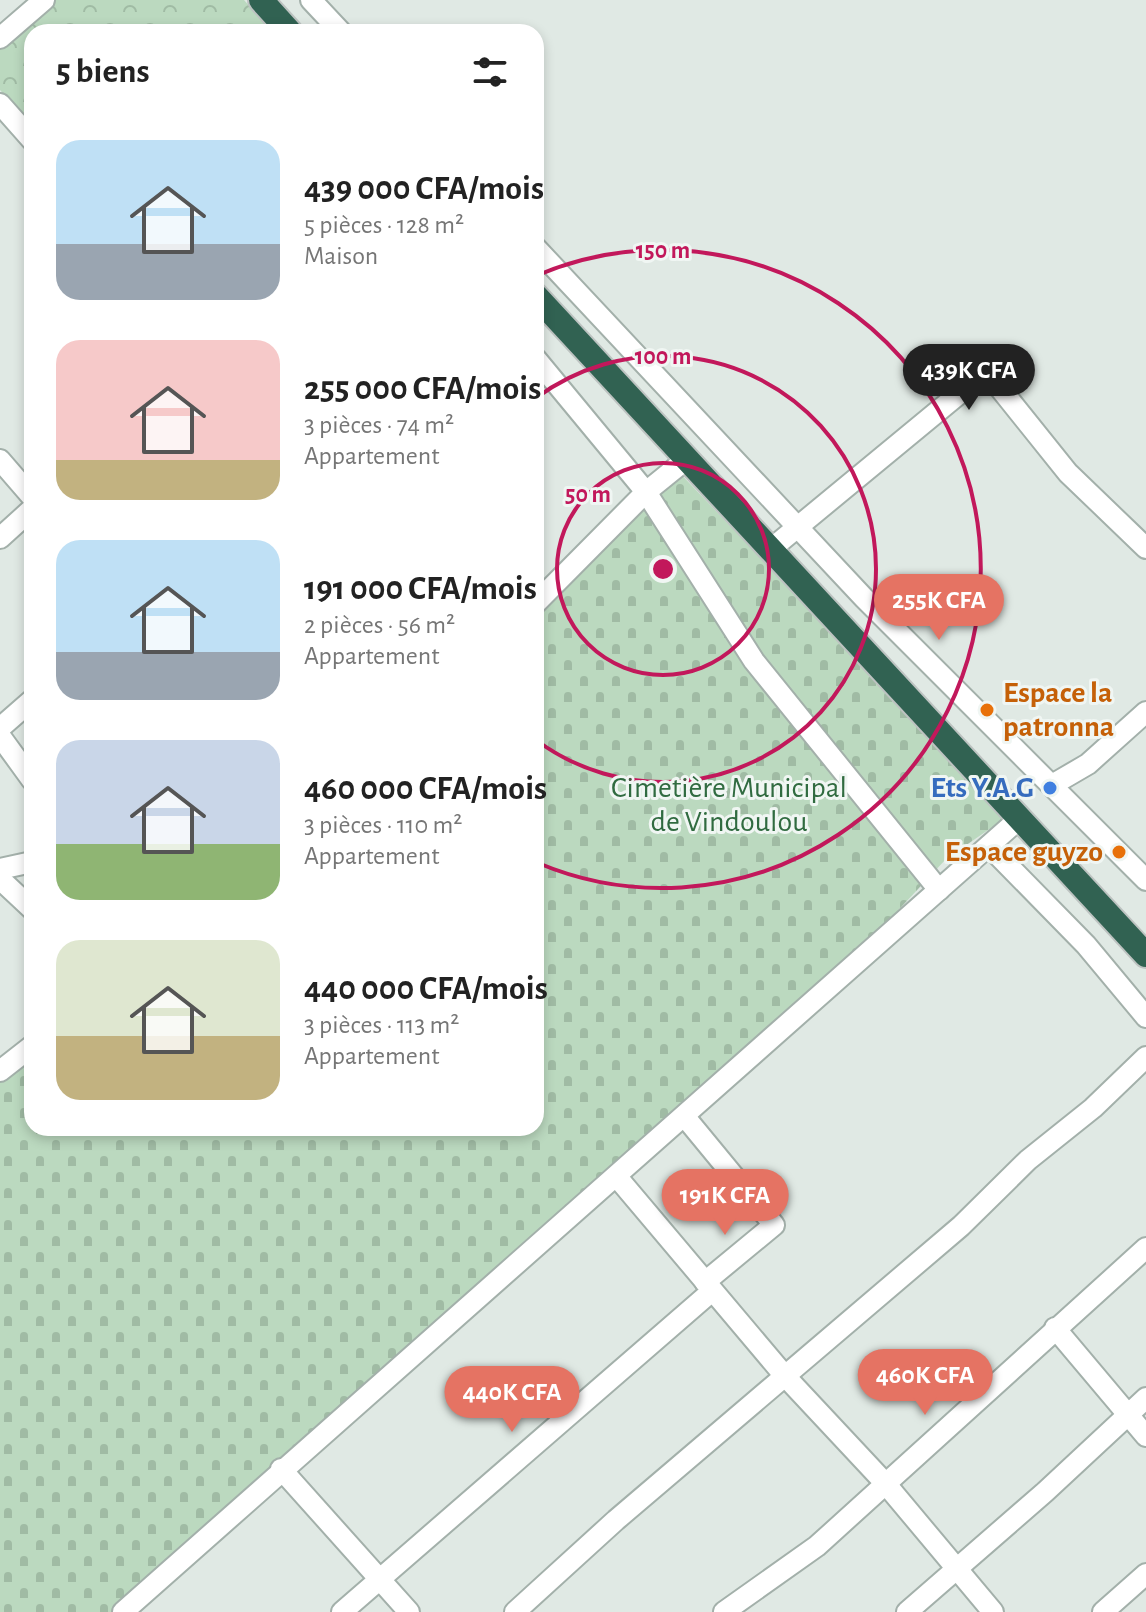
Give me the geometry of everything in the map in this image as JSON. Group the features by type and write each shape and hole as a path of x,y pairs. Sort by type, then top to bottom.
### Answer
{"highway":[{"path":"261,0 283,24"},
{"path":"544,305 1146,955"}],"street":[{"path":"0,38 44,0"},
{"path":"311,0 334,24"},
{"path":"0,104 24,131"},
{"path":"544,257 626,348 864,598 1143,871"},
{"path":"544,369 646,492 754,661 939,890"},
{"path":"771,549 983,374 995,382 1068,473 1146,548"},
{"path":"544,595 646,492 688,458"},
{"path":"0,460 24,488"},
{"path":"0,538 24,516"},
{"path":"0,728 24,707"},
{"path":"1052,785 1088,764 1146,712"},
{"path":"0,736 24,769"},
{"path":"123,1612 1020,818"},
{"path":"989,846 1086,945 1146,1017"},
{"path":"0,869 24,864"},
{"path":"0,879 24,902"},
{"path":"0,1071 24,1052"},
{"path":"515,1612 784,1375 961,1226 1028,1160 1093,1108 1146,1057"},
{"path":"342,1612 774,1225 685,1117"},
{"path":"617,1177 784,1375 885,1483 993,1612"},
{"path":"724,1612 804,1556 1146,1248"},
{"path":"1055,1328 1146,1436"},
{"path":"907,1612 1146,1398"},
{"path":"281,1469 409,1612"},
{"path":"1103,1612 1146,1574"}],"green space":[{"path":"56,0 244,0 266,24 28,24"},
{"path":"24,27 24,117 0,90 0,48"},
{"name":"Cimetière Municipal de Vindoulou","path":"675,468 1007,817 946,859 891,918 572,1217 124,1612 0,1612 0,1069 24,1050 24,1136 544,1136 544,593"}],"place":[{"name":"Espace la patronna","path":"987,710"},
{"name":"Ets Y.A.G","path":"1050,788"},
{"name":"Espace guyzo","path":"1119,852"}]}
